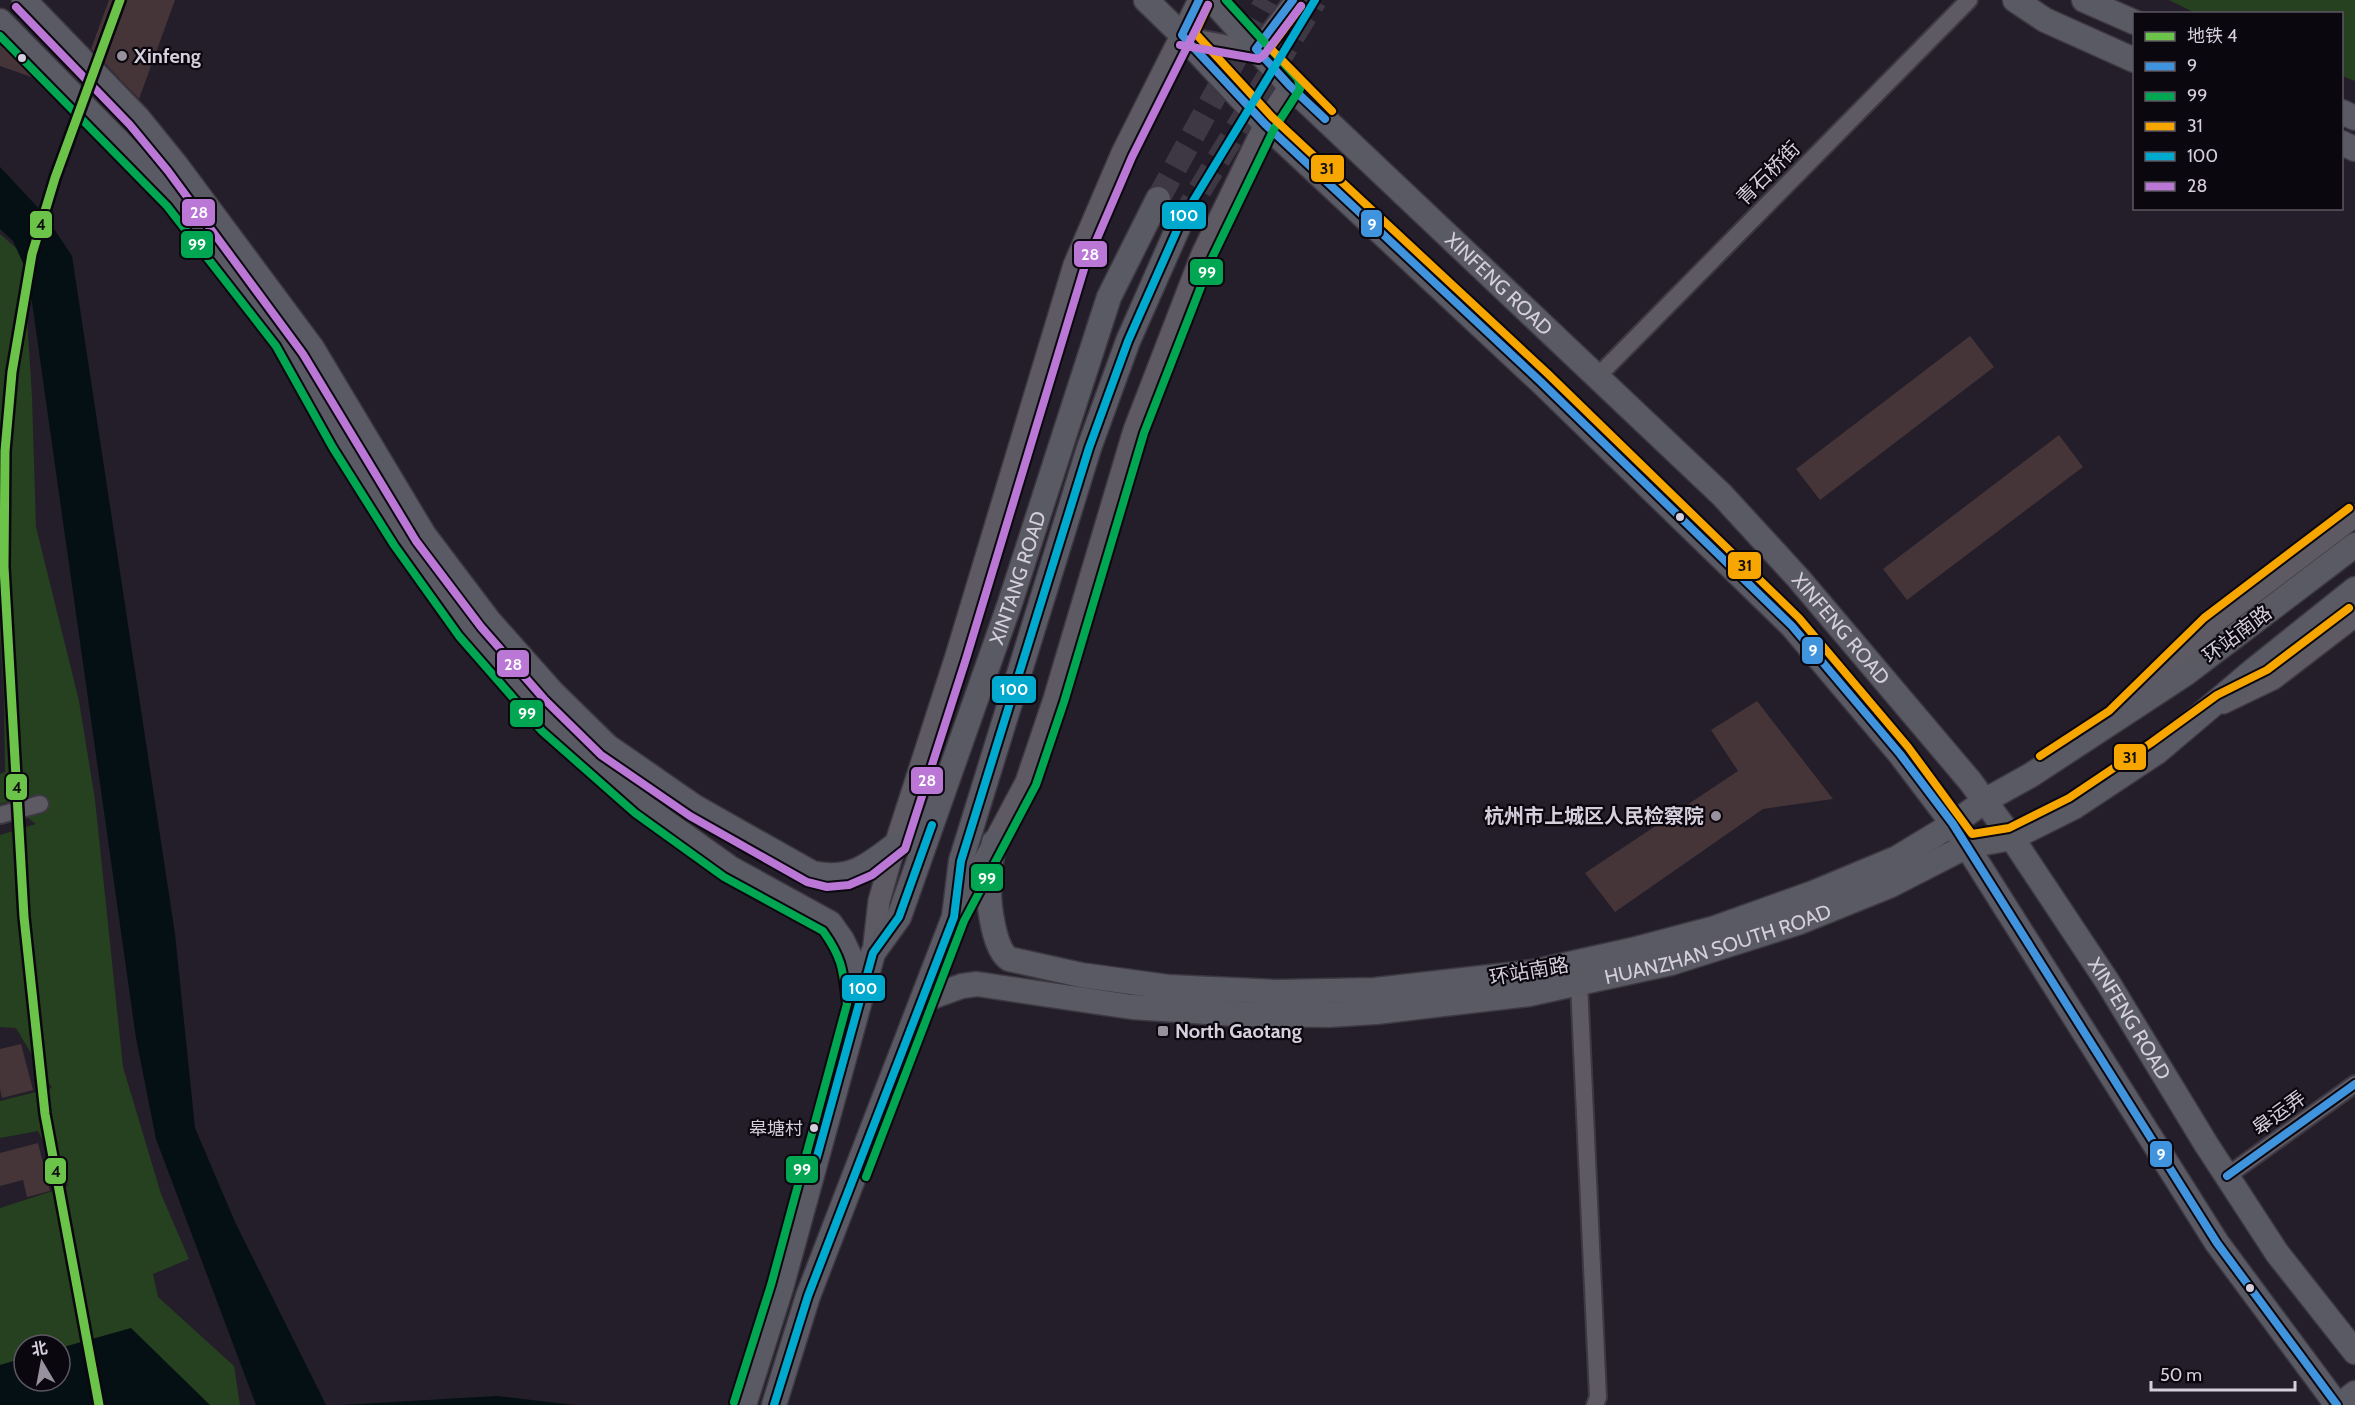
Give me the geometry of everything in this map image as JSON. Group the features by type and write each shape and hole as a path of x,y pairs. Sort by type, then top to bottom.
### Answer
{"main road":[{"path":"24,0 138,118 176,165 312,348 424,535 489,621 552,692 607,746 694,807 812,873 828,877 852,873 867,866 895,845"},
{"name":"XINFENG ROAD","path":"1146,0 1265,124 1541,382 1792,626 1900,754 1953,824 2217,1243 2339,1405"},
{"name":"XINFENG ROAD","path":"1212,0 1290,86 1722,495 1791,571 1986,800 2107,981 2277,1253 2355,1352"},
{"path":"2015,0 2045,20 2133,60"},
{"path":"2084,0 2133,22"},
{"path":"0,21 175,199 285,340 342,443 403,539 467,629 550,724 642,805 730,868 830,923 842,940 853,963 858,1005"},
{"name":"XINTANG ROAD","path":"744,1405 781,1288 873,953 899,917 1010,603 1109,297 1158,199"},
{"name":"XINTANG ROAD","path":"774,1405 808,1296 954,917 962,861 1089,448 1128,340 1181,221"},
{"name":"环站南路","path":"994,842 988,887 998,943 1004,956 1009,959 1081,975 1168,987 1277,992 1375,990 1533,972 1632,950 1715,928 1813,893 1897,858 1953,824 1986,800 2031,775 2184,674 2355,545"},
{"name":"环站南路","path":"1967,846 2012,838 2074,807 2157,752 2355,589"},
{"name":"HUANZHAN SOUTH ROAD","path":"923,1000 962,986 977,984 1132,1007 1237,1014 1328,1015 1461,1004 1529,994 1671,963 1770,933 1888,886 1967,846"},
{"path":"2339,1405 2355,1394"}],"street":[{"name":"XINTANG ROAD","path":"873,953 879,901 895,845 956,656 1074,265 1122,153 1198,0"},
{"path":"1182,35 1256,49 1293,0"},
{"name":"青石桥街","path":"1598,376 1969,0"},
{"name":"XINTANG ROAD","path":"954,917 1026,782 1054,699 1134,430 1202,254 1265,124 1290,86"},
{"name":"环站南路","path":"2116,719 2210,626 2355,516"},
{"name":"环站南路","path":"2157,752 2222,704 2273,679 2355,616"},
{"path":"0,815 40,804"},
{"path":"1579,984 1598,1386 1595,1405"},
{"name":"皋运弄","path":"2227,1176 2355,1084"}],"green space":[{"path":"2169,0 2355,0 2355,81 2343,76 2343,12 2193,12"},
{"path":"0,234 23,254 32,397 36,527 79,701 95,800 123,1067 161,1194 189,1259 153,1274 158,1297 234,1366 240,1405 0,1405 0,1208 68,1186 38,1131 0,1138 0,1101 52,1088 16,1028 0,1027 0,835 36,824 7,802 0,804 0,774 5,772 0,637"}],"shaded area":[{"path":"0,167 44,214 72,256 175,934 195,1128 235,1222 326,1405 256,1405 156,1139 136,1038 28,274 13,241 0,229"},
{"path":"131,1328 210,1405 0,1405 0,1365 12,1362 12,1393 72,1393 72,1345"},
{"path":"497,1396 574,1405 341,1405"}],"building":[{"path":"109,0 175,0 139,99 91,49"},
{"path":"0,45 6,48 37,79 0,66"},
{"path":"68,70 74,72 102,101 97,100"},
{"path":"1970,336 1994,367 1820,500 1796,469"},
{"path":"2059,435 2083,467 1907,600 1883,569"},
{"path":"1757,701 1833,799 1763,809 1615,912 1585,873 1738,771 1711,730"},
{"path":"21,1044 33,1090 2,1098 0,1049"},
{"path":"38,1143 50,1191 27,1197 23,1180 0,1186 0,1153"}],"tunnel":[{"path":"1158,199 1267,0"},
{"path":"1181,221 1315,0"}],"metro line":[{"name":"4","path":"99,1405 45,1114 24,917 4,567 5,451 12,372 32,254 55,178 120,0"}],"transit line":[{"name":"9","path":"1199,0 1182,35 1265,124 1541,382 1792,626 1900,754 1953,824 2217,1243 2337,1405"},
{"name":"99","path":"866,1177 964,921 1036,785 1064,702 1144,433 1212,258 1274,129 1300,89 1298,79 1226,0"},
{"name":"9","path":"1293,0 1256,49 1325,119"},
{"name":"100","path":"774,1405 808,1296 954,917 961,861 1089,448 1128,341 1181,221 1315,0"},
{"name":"31","path":"1208,5 1195,33 1272,117 1548,374 1799,618 1908,747 1972,834 2009,828 2069,798 2217,695 2267,670 2349,608"},
{"name":"28","path":"16,7 130,125 168,171 303,354 416,541 481,627 544,699 601,755 690,816 807,882 827,887 849,885 872,875 905,849 966,659 1084,269 1132,157 1208,5"},
{"name":"31","path":"1301,6 1270,48 1332,111"},
{"name":"28","path":"1180,45 1259,59 1301,6"},
{"name":"99","path":"0,36 167,206 276,346 333,448 394,545 459,636 542,731 635,813 724,877 823,931 835,950 843,974 847,1004 771,1285 734,1402"},
{"name":"31","path":"2040,756 2109,711 2204,618 2349,508"},
{"name":"100","path":"816,1160 873,953 899,917 932,825"},
{"name":"9","path":"2227,1176 2355,1084"}],"place":[{"name":"Xinfeng","path":"122,56"},
{"name":"杭州市上城区人民检察院","path":"1716,816"},
{"name":"North Gaotang","path":"1163,1031"},
{"name":"皋塘村","path":"814,1128"}]}
